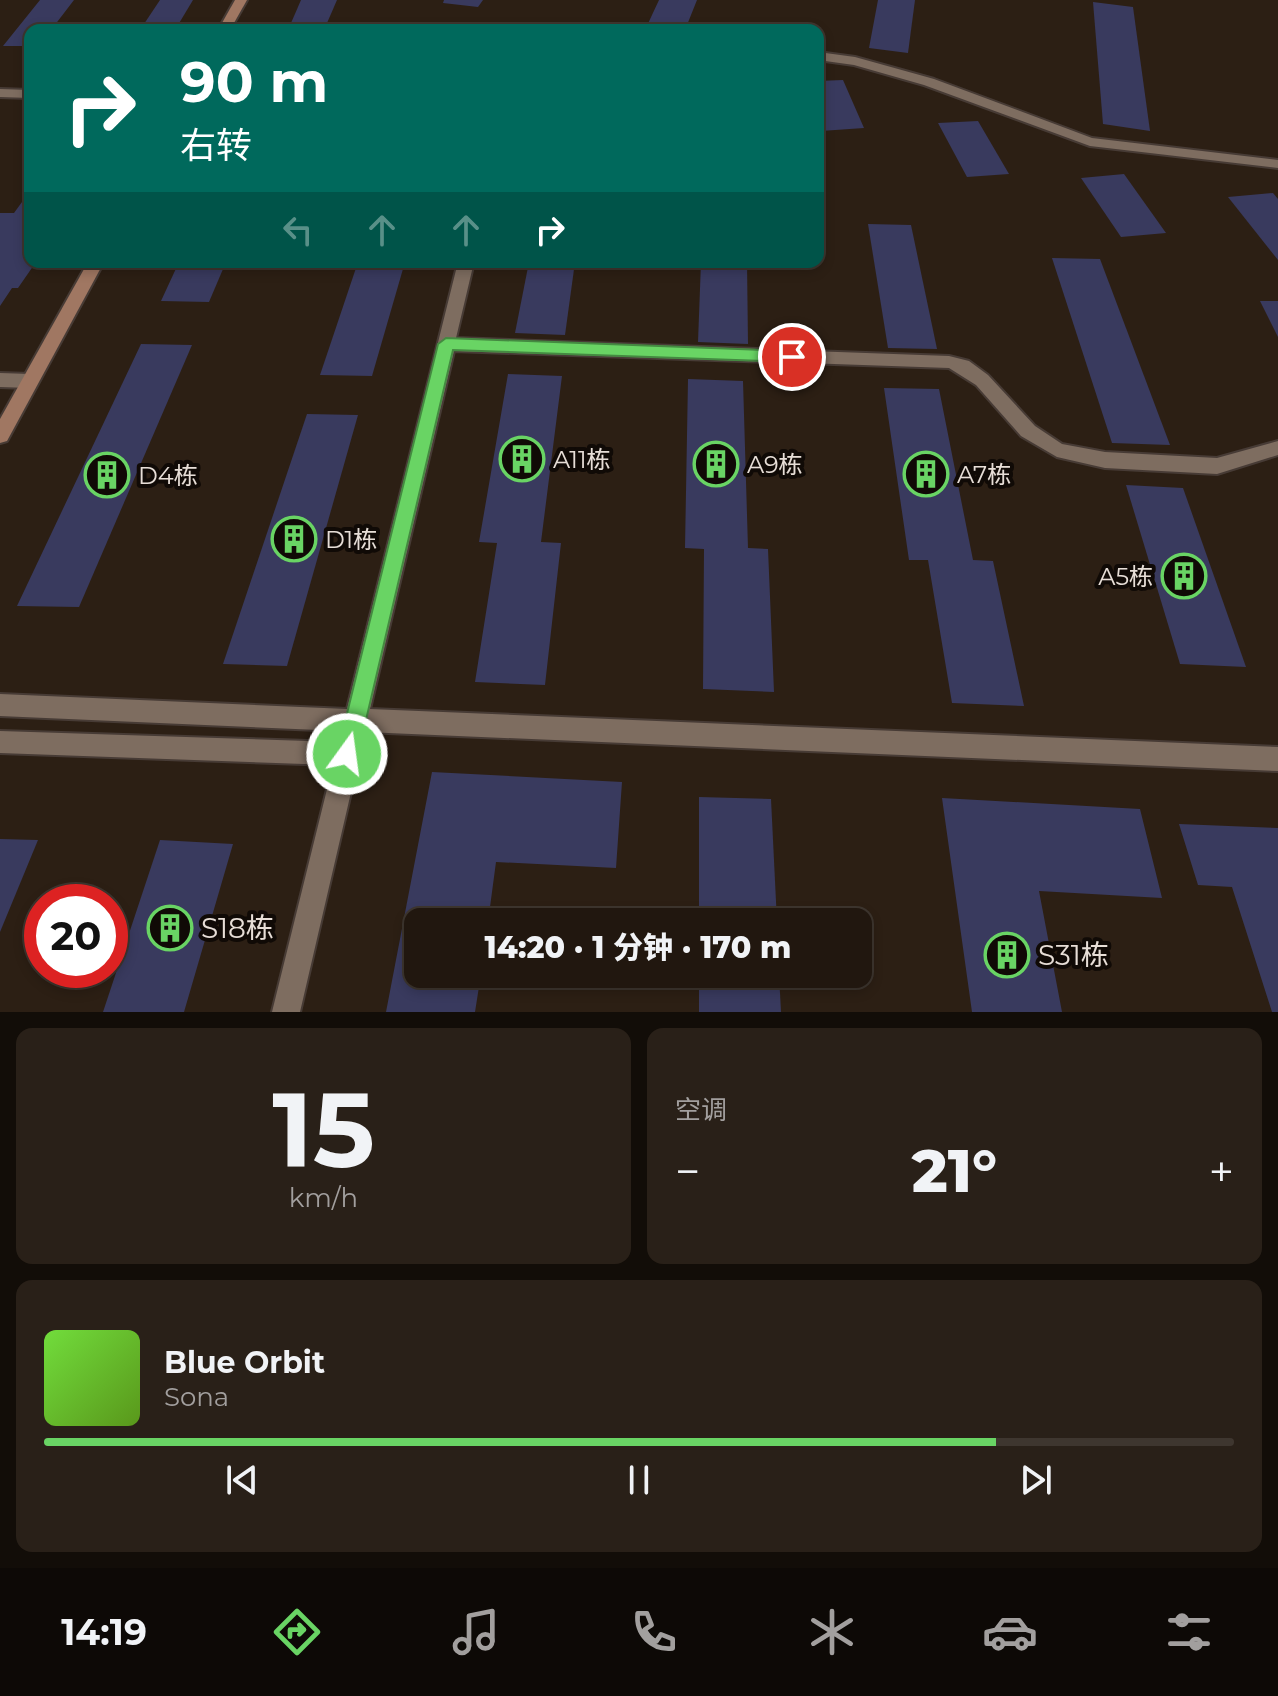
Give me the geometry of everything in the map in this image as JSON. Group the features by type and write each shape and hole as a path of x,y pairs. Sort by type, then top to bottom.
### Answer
{"street":[{"path":"227,24 241,0"},
{"path":"0,436 93,268"}],"lane":[{"path":"824,57 855,61 929,82 1090,142 1278,164"},
{"path":"0,93 24,94"},
{"path":"286,1012 465,268"},
{"path":"446,344 949,362 963,366 982,380 1028,431 1057,450 1105,460 1217,466 1278,448"},
{"path":"0,380 30,381"},
{"path":"0,705 1278,759"},
{"path":"0,742 347,754"}],"building":[{"path":"40,0 74,0 56,24 24,24 24,46 3,46"},
{"path":"160,0 193,0 179,24 144,24"},
{"path":"301,0 337,0 327,24 291,24"},
{"path":"444,0 483,0 478,7 443,3"},
{"path":"659,0 697,0 687,24 648,24"},
{"path":"878,0 915,0 908,53 869,48"},
{"path":"1093,2 1133,7 1150,131 1103,124"},
{"path":"843,80 864,128 824,131 824,81"},
{"path":"978,121 1009,174 967,177 938,123"},
{"path":"1124,174 1166,233 1121,237 1081,178"},
{"path":"1273,193 1278,199 1278,260 1228,197"},
{"path":"24,199 24,268 32,268 0,306 0,213 14,213"},
{"path":"868,224 911,225 937,349 888,348"},
{"path":"1052,258 1100,259 1170,445 1112,443"},
{"path":"176,268 223,268 209,302 161,301"},
{"path":"356,268 403,268 372,376 320,375"},
{"path":"528,268 574,268 565,335 515,333"},
{"path":"701,268 747,268 748,344 698,342"},
{"path":"1260,301 1278,301 1278,337"},
{"name":"D4栋","path":"141,344 192,345 79,607 17,606"},
{"name":"A11栋","path":"508,374 562,376 541,542 561,543 545,685 475,682 497,543 479,542"},
{"name":"A9栋","path":"688,379 743,381 748,548 768,549 774,692 703,689 704,549 685,548"},
{"name":"A7栋","path":"884,388 939,389 973,560 993,561 1024,706 952,703 928,560 909,560"},
{"name":"D1栋","path":"307,414 358,415 287,666 223,664"},
{"name":"A5栋","path":"1126,485 1183,488 1246,667 1180,664"},
{"path":"432,772 622,782 616,868 496,862 490,908 406,908"},
{"path":"699,797 771,799 776,908 699,908"},
{"name":"S31栋","path":"942,798 1140,809 1162,898 1039,891 1062,1012 972,1012"},
{"path":"1179,824 1278,828 1278,1012 1272,1012 1232,887 1198,885"},
{"path":"0,839 38,840 0,932"},
{"name":"S18栋","path":"160,840 233,844 184,1012 103,1012 111,988 128,988 128,937"},
{"path":"404,918 404,988 479,988 475,1012 386,1012"},
{"path":"699,988 780,988 781,1012 699,1012"}],"place":[{"name":"A11栋","path":"522,459"},
{"name":"A9栋","path":"716,464"},
{"name":"A7栋","path":"926,474"},
{"name":"D4栋","path":"107,475"},
{"name":"D1栋","path":"294,539"},
{"name":"A5栋","path":"1184,576"},
{"name":"S18栋","path":"170,928"},
{"name":"S31栋","path":"1007,955"}],"route":[{"path":"347,754 446,344 792,357"}]}
